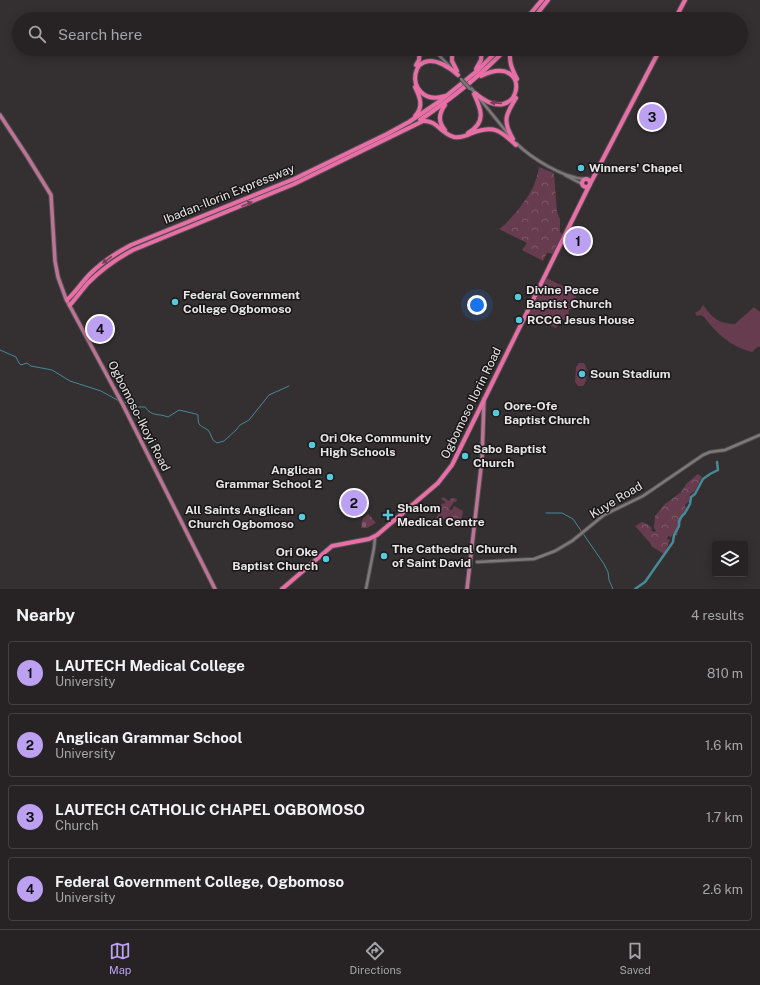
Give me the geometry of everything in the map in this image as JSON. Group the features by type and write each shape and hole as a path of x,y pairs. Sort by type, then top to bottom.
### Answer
{"highway":[{"path":"532,12 542,0"},
{"path":"538,12 548,0"},
{"path":"679,12 685,0"},
{"path":"410,124 418,114 420,108 420,99 413,82 414,71 419,56"},
{"path":"452,56 452,61 459,76"},
{"path":"473,74 480,64 482,56"},
{"path":"410,124 449,94 492,56"},
{"path":"410,124 450,100 477,78 499,56"},
{"path":"510,56 510,66 518,80 519,86 518,94 508,110 506,119 509,133 513,139"},
{"name":"Ogbomoso Ilorin Road","path":"282,589 332,546 374,537 396,521 445,475 452,465 482,408 484,398 582,199 656,56"},
{"path":"449,94 433,98 424,94 416,85 416,70 422,63 433,61 445,64 459,76"},
{"path":"474,93 485,101 501,104 512,99 517,89 513,78 505,72 490,72 477,78"},
{"path":"450,100 441,110 440,122 449,132 463,135 473,130 480,120 481,108 474,93"},
{"path":"410,124 429,121 436,124 448,135 459,137 483,129 495,130 504,134 516,144"},
{"name":"Ibadan-Ilorin Expressway","path":"70,302 99,272 133,250 294,184 366,150 410,124"},
{"path":"582,199 584,190 582,184 583,180 591,177 597,169"},
{"path":"582,184 586,187 590,184 586,179"}],"main road":[{"name":"Ogbomoso-Ikoyi Road","path":"0,115 28,156 51,195 53,207 54,246 59,275 70,302 215,589"},
{"path":"467,589 482,459 482,408"}],"street":[{"path":"442,56 513,139 528,154 542,163 572,176 586,179"},
{"path":"474,93 516,144 527,155 542,165 582,184"},
{"name":"Kuye Road","path":"476,562 534,559 555,551 572,541 604,515 642,496 703,455 710,452 725,450 760,435"},
{"path":"366,589 374,548 374,537"}],"green space":[{"path":"539,167 554,173 557,212 560,219 560,232 564,235 555,254 547,253 543,261 522,250 527,243 499,229 514,215 530,194 536,180"},
{"path":"545,277 572,291 576,296 572,309 569,309 568,320 562,319 556,328 527,314"},
{"path":"703,305 716,319 735,324 754,307 760,312 760,347 757,347 752,352 737,347 725,339 704,317 701,315 697,316 695,313 700,310"},
{"path":"579,363 584,363 586,368 587,378 583,386 578,386 575,382 576,367"},
{"path":"698,474 702,477 694,492 690,494 689,501 685,505 686,510 680,516 682,519 677,535 676,536 673,533 671,537 668,536 667,539 670,540 664,554 651,546 651,544 635,526 642,522 652,528 651,530 654,532 656,531 654,528 655,516 664,505 681,492 687,483"},
{"path":"443,497 449,501 451,498 457,499 449,509 452,510 454,506 463,511 460,527 451,527 454,521 438,518 436,519 442,507 442,503 444,504 445,502 441,499"},
{"path":"368,514 376,523 367,528 361,528 362,520"}],"waterway":[{"path":"0,350 16,357 21,365 27,363 31,366 52,370 70,381 101,391 119,401"},
{"path":"124,402 138,407 145,407 153,414 168,417 179,410 196,414 198,415 199,424 209,431 213,440 217,443 224,441 240,425 249,420 269,395 289,386"},
{"path":"635,589 645,582 673,542 674,535 679,526 679,521 690,504 691,497 695,494 703,479 718,470 717,462"},
{"path":"546,513 562,513 573,519 604,564 613,589"}],"place":[{"name":"LAUTECH CATHOLIC CHAPEL OGBOMOSO","path":"652,117"},
{"name":"Winners' Chapel","path":"581,168"},
{"name":"LAUTECH Medical College","path":"578,241"},
{"name":"Divine Peace Baptist Church","path":"518,297"},
{"name":"Federal Government College Ogbomoso","path":"175,302"},
{"name":"RCCG Jesus House","path":"519,320"},
{"name":"Federal Government College, Ogbomoso","path":"100,329"},
{"name":"Soun Stadium","path":"582,374"},
{"name":"Oore-Ofe Baptist Church","path":"496,413"},
{"name":"Ori Oke Community High Schools","path":"312,445"},
{"name":"Sabo Baptist Church","path":"465,456"},
{"name":"Anglican Grammar School 2","path":"330,477"},
{"name":"Anglican Grammar School","path":"354,503"},
{"name":"Shalom Medical Centre","path":"388,515"},
{"name":"All Saints Anglican Church Ogbomoso","path":"302,517"},
{"name":"The Cathedral Church of Saint David","path":"384,556"},
{"name":"Ori Oke Baptist Church","path":"326,559"}]}
